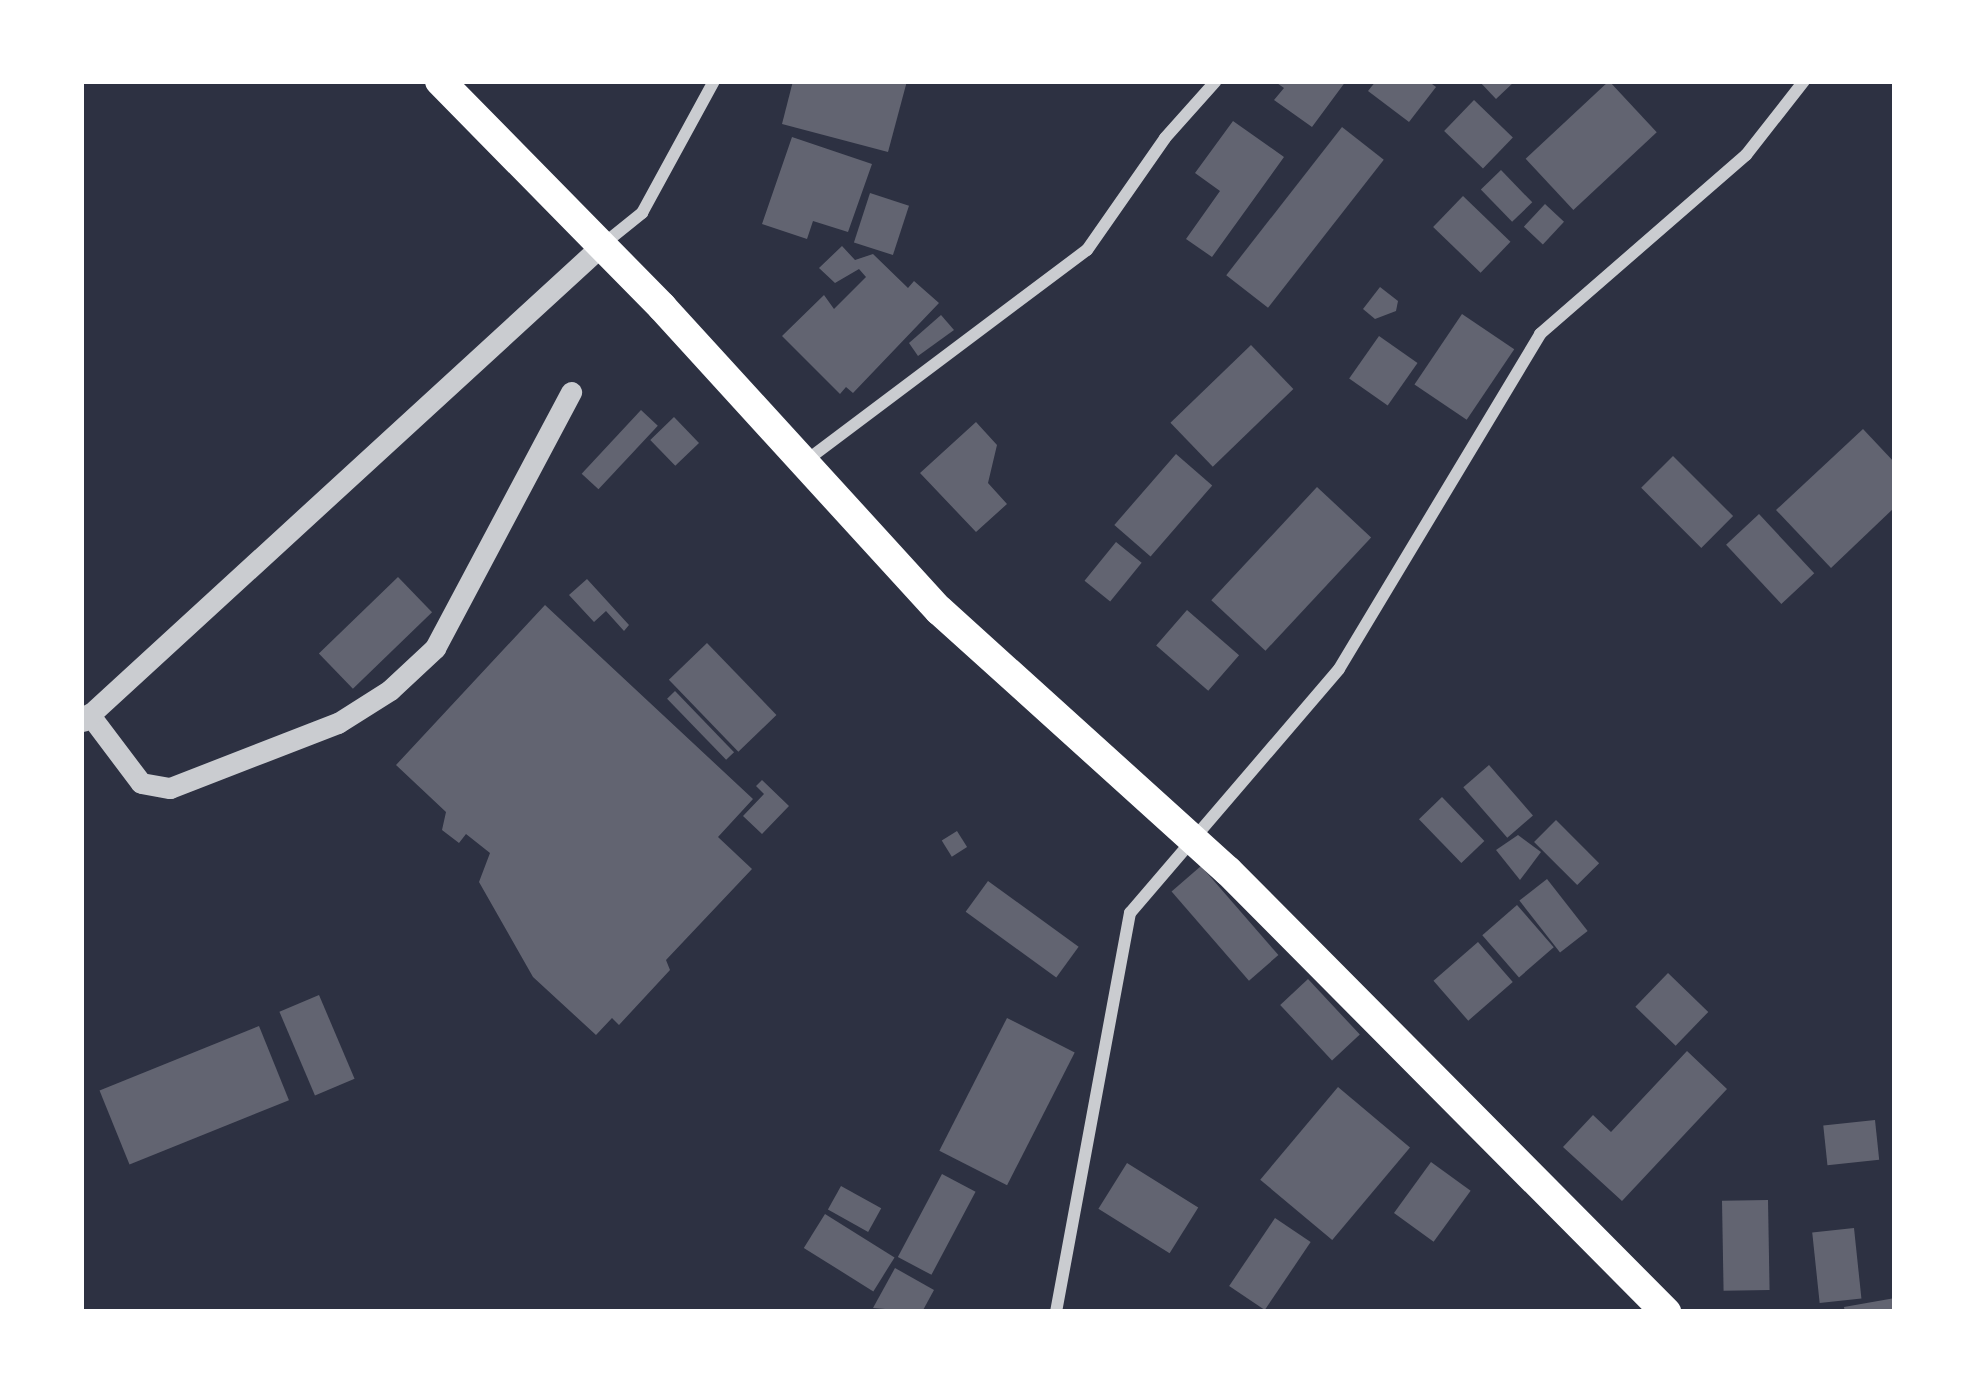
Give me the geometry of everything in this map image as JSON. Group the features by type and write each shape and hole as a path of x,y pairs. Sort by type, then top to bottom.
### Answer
{"main road":[{"path":"440,81 806,461 939,610 1190,842 1666,1312"}],"street":[{"path":"571,392 435,648 390,690 338,723 170,788 141,782 85,718 642,213 714,81"},
{"path":"806,461 1087,250 1165,138 1216,81"},
{"path":"1056,1312 1130,913 1279,747 1339,669 1540,334 1746,155 1804,81"}],"building":[{"path":"793,81 907,81 888,152 782,124"},
{"path":"1274,81 1346,81 1312,127 1274,100 1284,88"},
{"path":"1376,81 1428,81 1436,87 1409,122 1368,91"},
{"path":"1479,81 1515,81 1496,99"},
{"path":"1609,81 1657,132 1573,210 1526,159"},
{"path":"1474,100 1513,138 1483,168 1444,131"},
{"path":"1233,121 1284,157 1212,257 1186,239 1220,191 1195,173"},
{"path":"1342,127 1384,160 1268,308 1226,275"},
{"path":"792,137 872,164 848,232 813,221 807,239 762,224"},
{"path":"1501,170 1532,202 1512,222 1481,189"},
{"path":"870,193 909,206 893,255 854,242"},
{"path":"1463,196 1510,242 1481,273 1433,227"},
{"path":"1545,204 1564,222 1543,244 1524,227"},
{"path":"842,246 855,260 873,254 908,288 914,281 939,303 853,393 846,387 840,394 782,336 824,295 834,309 866,277 859,269 835,283 819,268"},
{"path":"1380,287 1398,301 1396,311 1375,319 1363,309"},
{"path":"1462,314 1514,349 1467,420 1414,384"},
{"path":"941,315 954,330 918,356 909,343"},
{"path":"1379,336 1418,363 1388,406 1349,379"},
{"path":"1251,345 1293,389 1213,467 1170,423"},
{"path":"641,410 658,426 598,489 582,474"},
{"path":"674,417 699,443 675,466 650,440"},
{"path":"976,422 997,445 988,483 1007,504 976,532 920,473"},
{"path":"1863,429 1895,463 1895,507 1831,568 1776,510"},
{"path":"1176,454 1212,485 1151,556 1114,525"},
{"path":"1673,456 1733,516 1701,548 1641,488"},
{"path":"1317,487 1371,537 1265,651 1211,600"},
{"path":"1759,514 1814,573 1781,604 1726,545"},
{"path":"1116,542 1142,563 1110,602 1085,581"},
{"path":"398,577 432,612 353,689 319,653"},
{"path":"587,579 629,625 624,631 606,611 594,622 569,595"},
{"path":"545,605 753,799 718,837 752,869 666,960 670,970 619,1025 612,1018 596,1035 533,977 479,882 490,853 466,834 459,843 442,830 446,812 396,765"},
{"path":"1187,610 1239,655 1208,691 1156,645"},
{"path":"707,643 776,715 738,752 669,680"},
{"path":"675,691 734,752 726,760 667,699"},
{"path":"1489,765 1533,816 1507,838 1463,787"},
{"path":"762,780 789,806 762,834 743,816 764,794 756,786"},
{"path":"1442,797 1484,841 1461,863 1419,819"},
{"path":"1556,820 1599,863 1577,885 1534,842"},
{"path":"957,831 967,847 952,857 942,841"},
{"path":"1518,835 1541,852 1520,880 1496,850"},
{"path":"1201,866 1278,955 1249,981 1172,892"},
{"path":"1547,879 1588,931 1560,953 1519,901"},
{"path":"988,881 1079,947 1056,978 966,912"},
{"path":"1517,905 1554,947 1519,977 1482,935"},
{"path":"1478,942 1513,982 1468,1021 1433,981"},
{"path":"1668,973 1708,1012 1676,1046 1635,1007"},
{"path":"1308,979 1360,1035 1332,1060 1280,1005"},
{"path":"319,995 355,1079 315,1096 279,1012"},
{"path":"1007,1018 1075,1053 1007,1185 939,1151"},
{"path":"259,1026 289,1100 129,1165 100,1090"},
{"path":"1687,1051 1727,1089 1622,1201 1563,1147 1593,1115 1611,1132"},
{"path":"1338,1087 1410,1147 1332,1240 1260,1180"},
{"path":"1875,1120 1879,1160 1827,1165 1823,1125"},
{"path":"1431,1162 1471,1191 1434,1242 1394,1213"},
{"path":"1127,1163 1198,1208 1170,1253 1098,1209"},
{"path":"942,1174 976,1192 931,1275 898,1257"},
{"path":"841,1186 881,1208 868,1232 828,1210"},
{"path":"1768,1200 1770,1290 1724,1291 1722,1201"},
{"path":"825,1214 895,1257 873,1291 804,1248"},
{"path":"1275,1218 1311,1242 1265,1310 1229,1286"},
{"path":"1854,1228 1861,1299 1820,1303 1812,1232"},
{"path":"895,1268 934,1290 922,1312 873,1308"},
{"path":"1895,1298 1895,1312 1845,1312 1844,1307"}]}
